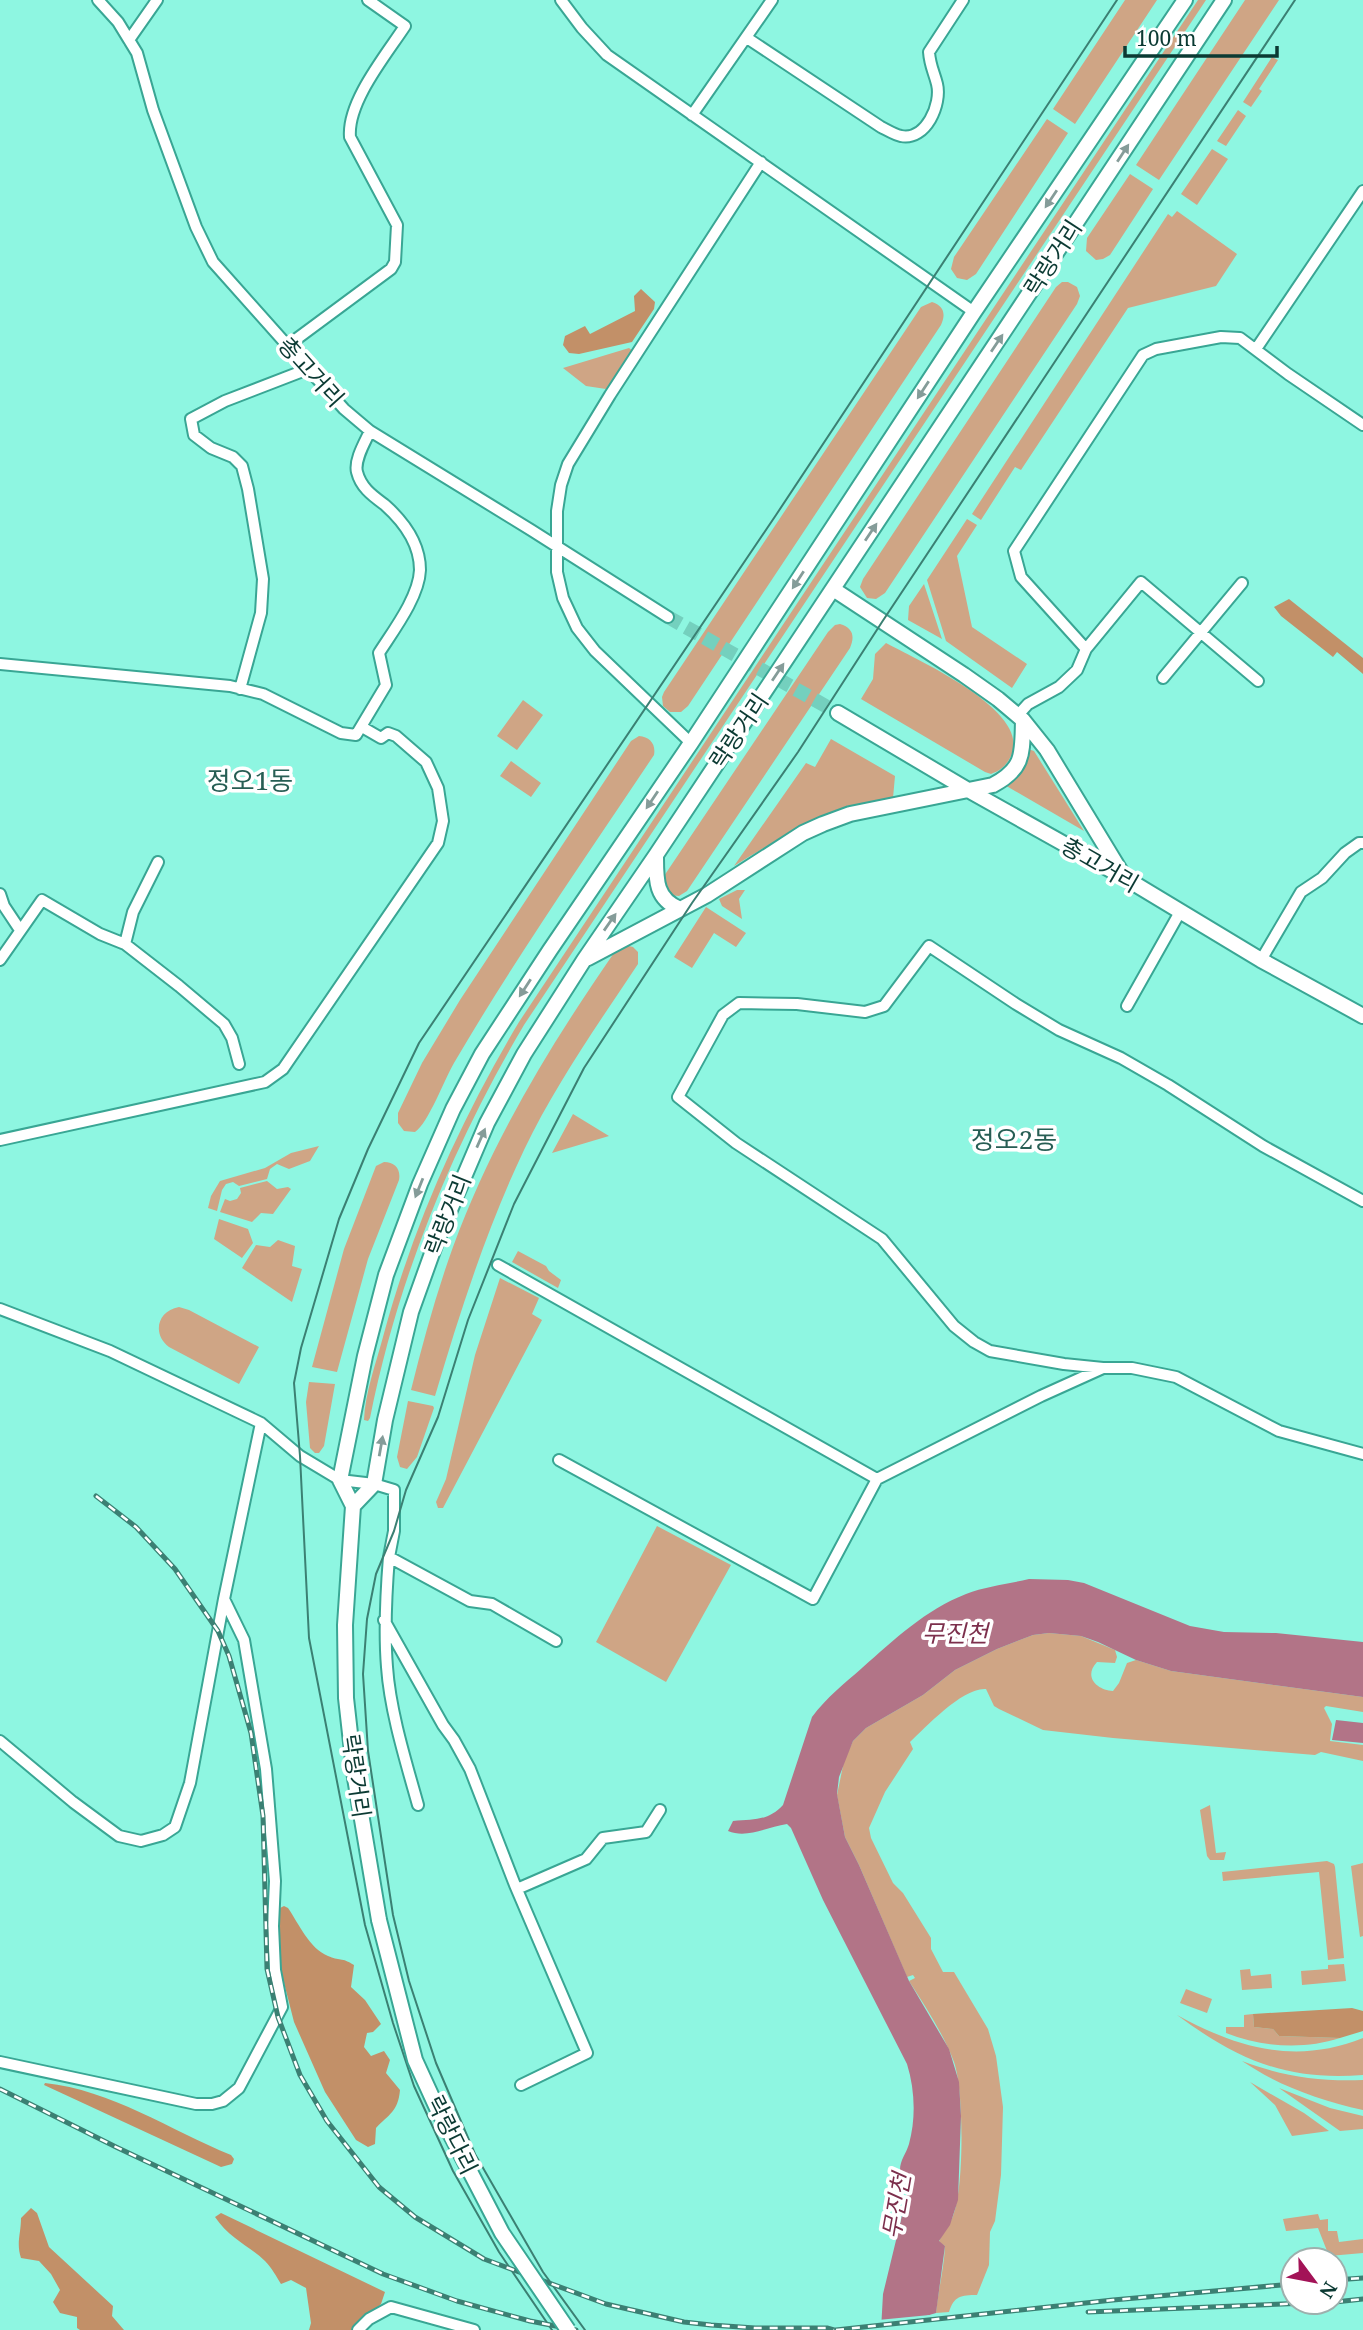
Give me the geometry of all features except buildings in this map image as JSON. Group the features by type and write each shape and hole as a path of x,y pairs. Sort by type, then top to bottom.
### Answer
{"main road":[{"name":"락랑거리","path":"340,1480 365,1356 386,1275 420,1184 453,1110 482,1055 974,312 1185,0"},
{"name":"락랑거리","path":"374,1484 385,1420 411,1312 435,1245 487,1123 524,1054 1224,0"},
{"path":"833,589 964,674 1020,718 1047,750 1125,878"},
{"name":"총고거리","path":"838,713 1125,878 1261,960 1363,1016"},
{"path":"584,960 707,895 803,833 823,824 850,814 993,785 1013,772 1021,759 1020,718"},
{"path":"656,855 656,883 661,896 680,909"},
{"path":"340,1480 353,1506 374,1484"},
{"name":"락랑거리","path":"353,1506 345,1625 346,1698 358,1802 379,1920"},
{"name":"락랑다리","path":"379,1920 415,2060 437,2108 502,2233 568,2330"}],"street":[{"name":"총고거리","path":"98,0 118,22 137,53 153,110 196,227 213,262 307,369 344,409 370,431 668,617"},
{"path":"129,40 157,0"},
{"path":"288,346 391,269 395,262 397,225 350,137 349,125 361,95 405,26 368,0"},
{"path":"561,0 607,55 974,312"},
{"path":"692,115 772,0"},
{"path":"747,38 881,127 901,136 914,135 934,113 938,99 929,52 963,0"},
{"path":"691,743 595,651 577,628 564,598 557,572 557,511 568,464 761,162"},
{"path":"1256,349 1363,191"},
{"path":"1086,649 1021,577 1014,551 1143,355 1156,349 1222,337 1240,338 1363,425"},
{"path":"240,689 261,614 264,579 248,489 242,466 233,457 211,448 194,435 191,418 225,401 259,390 307,369"},
{"path":"0,664 240,689 262,694 341,733 356,735 386,685 379,653 411,601 420,571 414,539 388,508 365,489 356,470 370,431"},
{"path":"1020,718 1028,704 1059,687 1077,670 1086,649 1141,582 1258,681"},
{"path":"1163,678 1242,583"},
{"path":"0,1140 265,1082 283,1069 438,843 443,821 438,788 426,762 396,736 388,733 381,738 377,737 362,727"},
{"path":"1261,960 1301,892 1322,878 1345,853 1363,843"},
{"path":"125,944 133,912 158,862"},
{"path":"0,894 4,906 20,930"},
{"path":"0,960 42,900 100,934 125,944 179,986 224,1024 232,1038 239,1064"},
{"path":"1127,1006 1180,912"},
{"path":"1363,1201 1263,1146 1133,1065 1059,1030 929,946 884,1006 866,1012 797,1004 739,1003 723,1015 678,1097 736,1143 882,1239 948,1319 974,1342 990,1351 1065,1364 1132,1368 1176,1377 1279,1431 1363,1454"},
{"path":"498,1265 877,1479"},
{"path":"0,1309 110,1351 261,1423 300,1456 340,1480 374,1484 394,1490 394,1531 384,1620 387,1670 402,1746 418,1805"},
{"path":"559,1460 813,1599 877,1479 1041,1396 1103,1368"},
{"path":"0,1741 73,1802 119,1836 141,1841 163,1835 175,1827 190,1783 224,1599 261,1423"},
{"path":"389,1557 470,1601 492,1604 556,1641"},
{"path":"0,2062 196,2104 212,2104 223,2101 239,2088 277,2018 282,2007 275,1970 275,1881 266,1769 244,1640 224,1599"},
{"path":"384,1620 470,1769 517,1889 587,2053 521,2085"},
{"path":"517,1889 586,1859 603,1838 646,1832 660,1810"},
{"path":"358,2330 369,2319 391,2307 474,2330"}],"shaded area":[{"path":"1125,0 1157,0 1075,124 1053,109"},
{"path":"1198,0 1206,0 524,1025 474,1118 430,1215 396,1315 370,1418 368,1421 364,1420 383,1337 409,1255 440,1175 497,1059"},
{"path":"1245,0 1279,0 1159,180 1136,165"},
{"path":"1272,57 1278,60 1251,107 1243,102"},
{"path":"1238,110 1246,116 1226,146 1217,141"},
{"path":"1047,119 1068,133 976,274 967,280 957,278 951,269 954,257"},
{"path":"1212,149 1228,159 1197,205 1181,194"},
{"path":"1130,174 1153,189 1110,255 1096,260 1086,251 1087,238"},
{"path":"1177,211 1237,254 1216,286 1128,308 1021,470 1015,467 981,520 972,514 1168,214 1172,217"},
{"path":"1062,282 1077,287 1080,296 1077,304 885,593 876,599 867,598 860,587 863,579 1056,287"},
{"path":"641,289 655,302 654,309 632,342 579,354 569,353 563,345 565,336 585,326 590,334 635,311 634,296"},
{"path":"932,302 943,311 941,325 688,706 681,712 670,712 663,706 664,692 921,307"},
{"path":"629,348 633,351 606,389 586,386 563,368"},
{"path":"967,519 977,525 957,556 972,627 1027,664 1012,688 946,641 927,580"},
{"path":"924,584 942,639 908,620 909,606"},
{"path":"1289,599 1363,658 1363,674 1337,652 1333,657 1281,616 1274,607"},
{"path":"840,624 852,633 850,648 687,891 679,896 669,895 662,882 664,876 828,632"},
{"path":"886,643 945,674 989,705 1005,722 1013,739 1011,756 1003,767 991,774 985,772 861,699 873,679 875,654"},
{"path":"523,700 543,715 517,750 497,736"},
{"path":"639,736 651,742 654,755 502,984 454,1063 425,1120 415,1132 404,1131 398,1123 398,1113 422,1063 460,1000 631,741"},
{"path":"831,739 895,776 893,798 848,807 829,814 791,832 734,866 806,763 815,767"},
{"path":"1028,749 1034,751 1084,831 1003,784"},
{"path":"511,761 541,783 531,797 500,776"},
{"path":"737,890 745,890 739,899 742,919 722,906 719,899"},
{"path":"706,907 746,933 736,947 714,933 692,968 674,957"},
{"path":"625,945 638,952 638,964 563,1078 524,1150 475,1271 435,1396 411,1390 447,1265 486,1168 546,1057 616,950"},
{"path":"573,1114 609,1136 552,1153"},
{"path":"319,1146 310,1161 289,1169 277,1164 270,1169 267,1179 239,1186 233,1182 226,1184 217,1211 208,1208 211,1196 220,1181 265,1168 291,1153"},
{"path":"384,1162 396,1167 399,1180 368,1259 337,1372 312,1367 344,1249 376,1166"},
{"path":"267,1181 277,1189 291,1189 273,1214 261,1213 252,1222 220,1212 225,1199 237,1199 241,1193 240,1188"},
{"path":"219,1219 248,1229 253,1243 242,1258 214,1239"},
{"path":"278,1240 295,1246 292,1266 302,1269 292,1302 242,1268 256,1245 270,1247"},
{"path":"518,1251 546,1266 561,1280 558,1288 512,1262"},
{"path":"500,1278 539,1298 532,1314 542,1320 443,1508 438,1508 436,1502 446,1479 475,1355"},
{"path":"179,1307 259,1347 239,1384 164,1342 160,1336 159,1324 166,1313"},
{"path":"309,1382 335,1384 324,1446 319,1453 310,1448 306,1402"},
{"path":"408,1401 434,1408 417,1457 407,1469 400,1467 397,1457"},
{"path":"657,1526 731,1565 666,1682 596,1642"},
{"path":"1049,1633 1081,1636 1115,1650 1115,1663 1097,1662 1091,1673 1094,1682 1107,1690 1113,1691 1127,1663 1136,1660 1171,1671 1363,1697 1363,1712 1326,1706 1324,1708 1332,1724 1330,1741 1363,1745 1363,1761 1321,1752 1315,1755 1043,1730 994,1706 986,1689 967,1694 956,1701 910,1742 913,1749 885,1792 869,1828 871,1838 893,1883 903,1893 931,1938 931,1949 943,1972 954,1972 988,2029 996,2056 1003,2107 1001,2175 995,2221 990,2232 989,2265 977,2295 959,2298 949,2312 936,2313 945,2246 939,2242 954,2213 960,2181 961,2114 957,2075 945,2041 909,1981 915,1978 913,1975 907,1977 845,1837 837,1795 844,1761 853,1741 866,1728 923,1695 955,1670 997,1649 1033,1635"},
{"path":"1210,1805 1216,1853 1226,1852 1224,1860 1210,1860 1207,1856 1200,1810"},
{"path":"1327,1861 1335,1867 1344,1958 1328,1960 1319,1872 1223,1881 1222,1872"},
{"path":"1363,1863 1363,1936 1360,1937 1351,1866"},
{"path":"284,1906 315,1947 328,1956 354,1965 351,1987 365,2000 381,2024 373,2032 367,2033 364,2047 371,2056 384,2051 390,2060 386,2073 400,2090 395,2108 376,2128 375,2144 368,2147 356,2140 325,2092 294,2022 281,1971 277,1927 277,1914"},
{"path":"1344,1964 1346,1981 1302,1985 1301,1971 1328,1969 1328,1965"},
{"path":"1250,1969 1251,1976 1271,1974 1272,1988 1242,1990 1240,1970"},
{"path":"1186,1989 1212,1999 1207,2013 1180,2003"},
{"path":"1352,2008 1363,2011 1363,2031 1340,2038 1279,2036 1273,2029 1254,2027 1253,2014"},
{"path":"1253,2014 1254,2027 1273,2029 1279,2036 1340,2038 1312,2044 1283,2045 1268,2044 1226,2033 1226,2027 1244,2027 1244,2015"},
{"path":"1177,2015 1222,2036 1267,2049 1314,2050 1363,2038 1363,2075 1310,2074 1286,2071 1264,2064 1221,2044"},
{"path":"1242,2061 1301,2077 1363,2080 1363,2110 1300,2091 1270,2078"},
{"path":"1250,2082 1304,2113 1329,2131 1292,2136 1275,2105"},
{"path":"44,2085 69,2087 117,2102 231,2155 234,2159 232,2164 221,2167"},
{"path":"1279,2088 1330,2108 1363,2116 1363,2129 1340,2131"},
{"path":"31,2208 37,2213 49,2247 113,2306 112,2316 124,2330 80,2330 77,2328 77,2317 60,2313 53,2302 60,2290 51,2274 39,2261 21,2258 21,2218"},
{"path":"221,2213 385,2292 381,2304 352,2330 309,2330 311,2323 306,2288 291,2280 281,2284 265,2261 220,2224 215,2217"},
{"path":"1318,2214 1320,2220 1328,2219 1328,2231 1337,2231 1339,2242 1363,2239 1363,2253 1349,2254 1349,2246 1325,2246 1318,2228 1286,2231 1283,2219"}],"water":[{"name":"무진천","path":"1029,1579 1084,1583 1190,1626 1224,1632 1276,1633 1363,1642 1363,1697 1171,1671 1136,1660 1081,1636 1049,1633 1033,1635 997,1649 955,1670 923,1695 866,1728 853,1741 839,1777 837,1794 845,1837 909,1981 949,2049 959,2082 961,2116 958,2200 950,2225 939,2241 945,2246 936,2313 881,2330 883,2294 907,2195 900,2170 909,2144 914,2114 912,2084 907,2064 823,1900 791,1828 787,1824 742,1834 728,1831 733,1821 766,1817 783,1805 812,1717 823,1703 899,1636 937,1608 966,1594"},
{"path":"1336,1720 1363,1723 1363,1743 1332,1740"}],"pier":[{"path":"940,2314 933,2330 878,2330 878,2320"}],"tunnel":[{"path":"668,617 838,713"}],"tram line":[{"path":"552,2330 499,2252 453,2171 414,2086 365,1925 309,1638 294,1383 301,1348 339,1219 368,1149 419,1043 776,515 1117,0"},
{"path":"585,2330 543,2272 475,2154 436,2063 409,1981 393,1915 368,1751 363,1674 367,1619 376,1574 394,1531 406,1490 438,1417 468,1320 514,1204 584,1068 692,903 798,752 1295,0"}],"railway":[{"path":"96,1496 136,1527 175,1569 218,1631 229,1656 251,1733 263,1816 267,1969 278,2017 300,2075 327,2121 379,2187 415,2217 484,2259 606,2304 684,2322 755,2328 834,2330"},
{"path":"0,2089 383,2274 457,2301 530,2321 576,2330"},
{"path":"1349,2279 1363,2278"},
{"path":"836,2330 1279,2285"},
{"path":"1349,2300 1363,2299"},
{"path":"1088,2312 1279,2304"}],"district":[{"name":"정오1동","path":"250,781"},
{"name":"정오2동","path":"1014,1140"}]}
